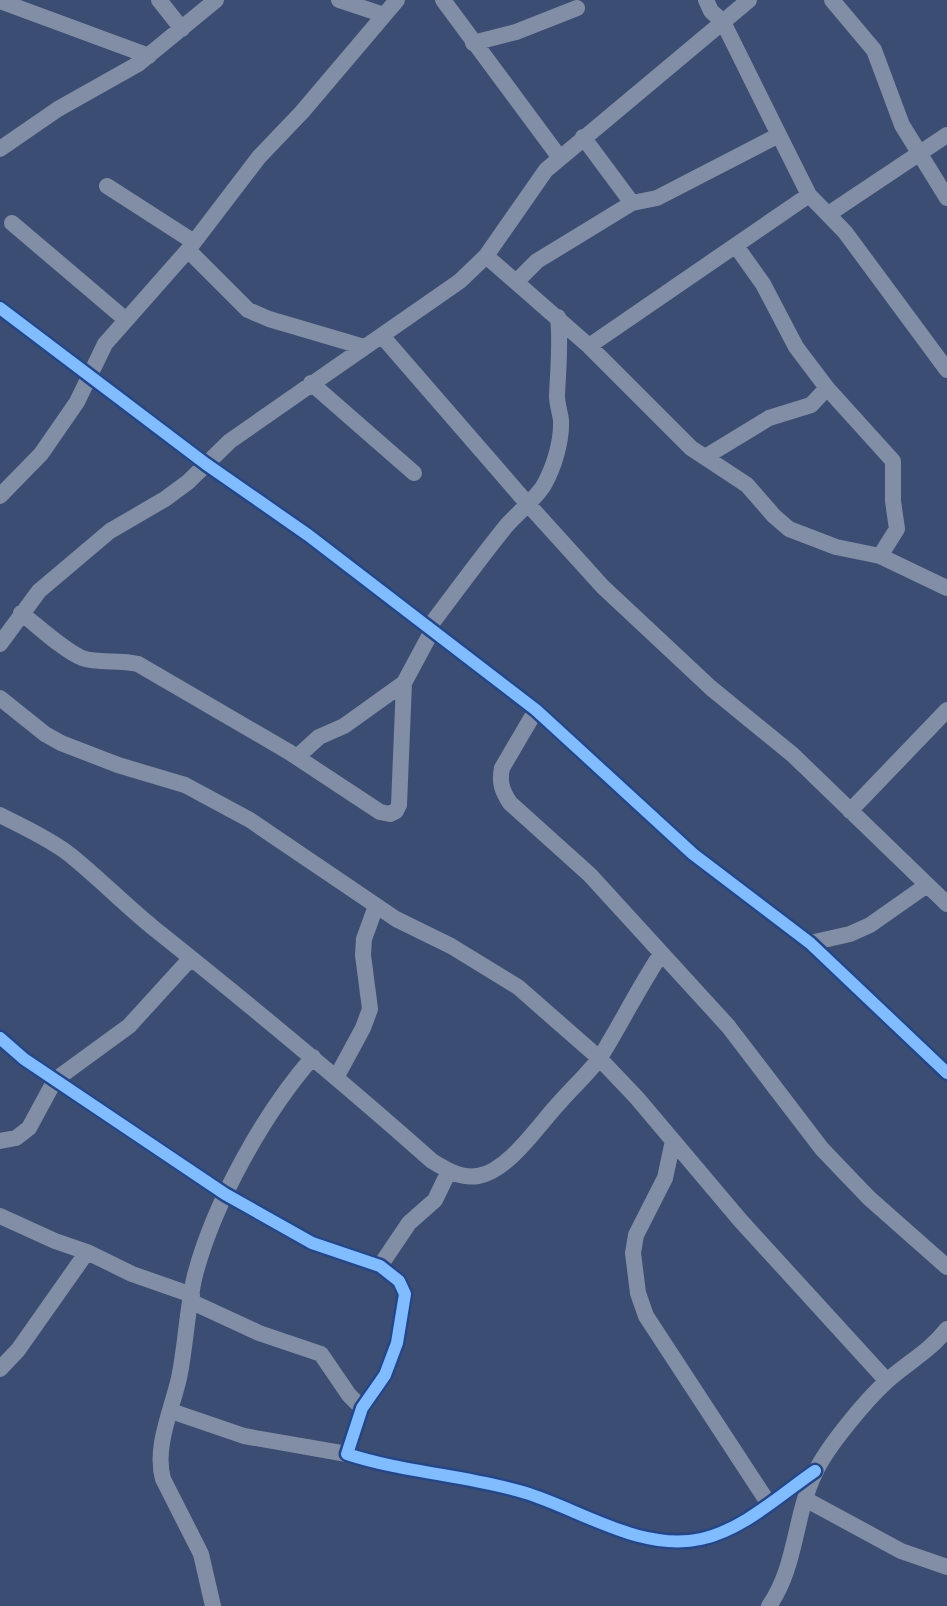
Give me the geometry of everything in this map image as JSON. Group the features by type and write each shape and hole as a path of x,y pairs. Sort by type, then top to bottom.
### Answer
{"street":[{"path":"159,0 182,29"},
{"path":"0,149 58,109 149,56 216,0"},
{"path":"339,0 384,15"},
{"path":"2,490 41,454 77,402 105,344 125,319 191,246 259,157 302,112 397,0"},
{"path":"443,0 560,158"},
{"path":"706,0 711,11 723,22 809,195 830,213 947,370"},
{"path":"0,644 39,591 98,541 188,482 230,441 311,383 447,293 486,256 535,182 583,137 749,0"},
{"path":"832,0 874,50 896,111 947,198"},
{"path":"0,1 149,56"},
{"path":"473,43 516,32 577,8"},
{"path":"517,281 537,261 632,203 657,198 779,135"},
{"path":"830,213 947,135"},
{"path":"583,137 632,203"},
{"path":"107,186 191,246 248,310 364,347"},
{"path":"589,346 809,195"},
{"path":"12,223 125,319"},
{"path":"736,246 763,284 796,347 827,388 893,461 897,529 880,556"},
{"path":"486,256 558,317 677,434 747,485 789,529 836,547 880,556 947,588"},
{"path":"0,308 206,464 308,535 536,710 693,854 810,943 947,1073"},
{"path":"21,613 81,657 96,661 121,659 138,664 297,757 380,812 390,814 396,811 399,805 404,683 431,628 526,502 544,485 558,447 561,423 557,398 561,361 558,317"},
{"path":"382,336 603,587 711,688 793,755 947,904"},
{"path":"311,383 414,473"},
{"path":"705,457 769,418 811,405 827,388"},
{"path":"77,402 111,392"},
{"path":"297,757 319,737 344,726 404,683"},
{"path":"0,698 61,743 118,765 185,785 250,820 396,919 451,946 518,987 599,1058 740,1220 887,1381"},
{"path":"536,710 502,768 502,791 510,803 590,875 728,1026 822,1149 869,1198 947,1267"},
{"path":"850,811 947,710"},
{"path":"0,815 70,855 131,910 337,1076 432,1161 449,1171 480,1176 502,1164 524,1145 599,1058 634,994 661,954"},
{"path":"810,943 850,934 870,925 927,885"},
{"path":"337,1076 370,1009 363,955 364,939 376,906"},
{"path":"0,1141 16,1138 29,1128 55,1080 129,1026 191,958"},
{"path":"0,1038 24,1059 225,1194 312,1243 380,1266 399,1281 405,1294 397,1343 385,1375 362,1408 347,1454"},
{"path":"213,1606 201,1554 160,1467 197,1270 225,1194 285,1089 313,1057"},
{"path":"673,1141 665,1178 636,1235 633,1269 638,1293 646,1316 769,1504"},
{"path":"380,1266 409,1223 435,1200 449,1171"},
{"path":"0,1216 192,1298 259,1333 321,1354 349,1395 362,1408"},
{"path":"0,1369 18,1350 87,1252"},
{"path":"171,1411 244,1436 347,1454 380,1465 525,1493 627,1532 666,1540 697,1540 723,1534 815,1471 868,1401 887,1381 925,1353 947,1329"},
{"path":"769,1606 783,1584 815,1471"},
{"path":"805,1499 901,1551 947,1567"}],"cycle path":[{"path":"0,308 206,464 308,535 536,710 693,854 810,943 947,1073"},
{"path":"0,1038 24,1059 225,1194 312,1243 380,1266 399,1281 405,1294 397,1343 385,1375 362,1408 347,1454 391,1466 504,1487 547,1500 634,1535 679,1541 701,1539 732,1528 761,1511 815,1471"}]}
